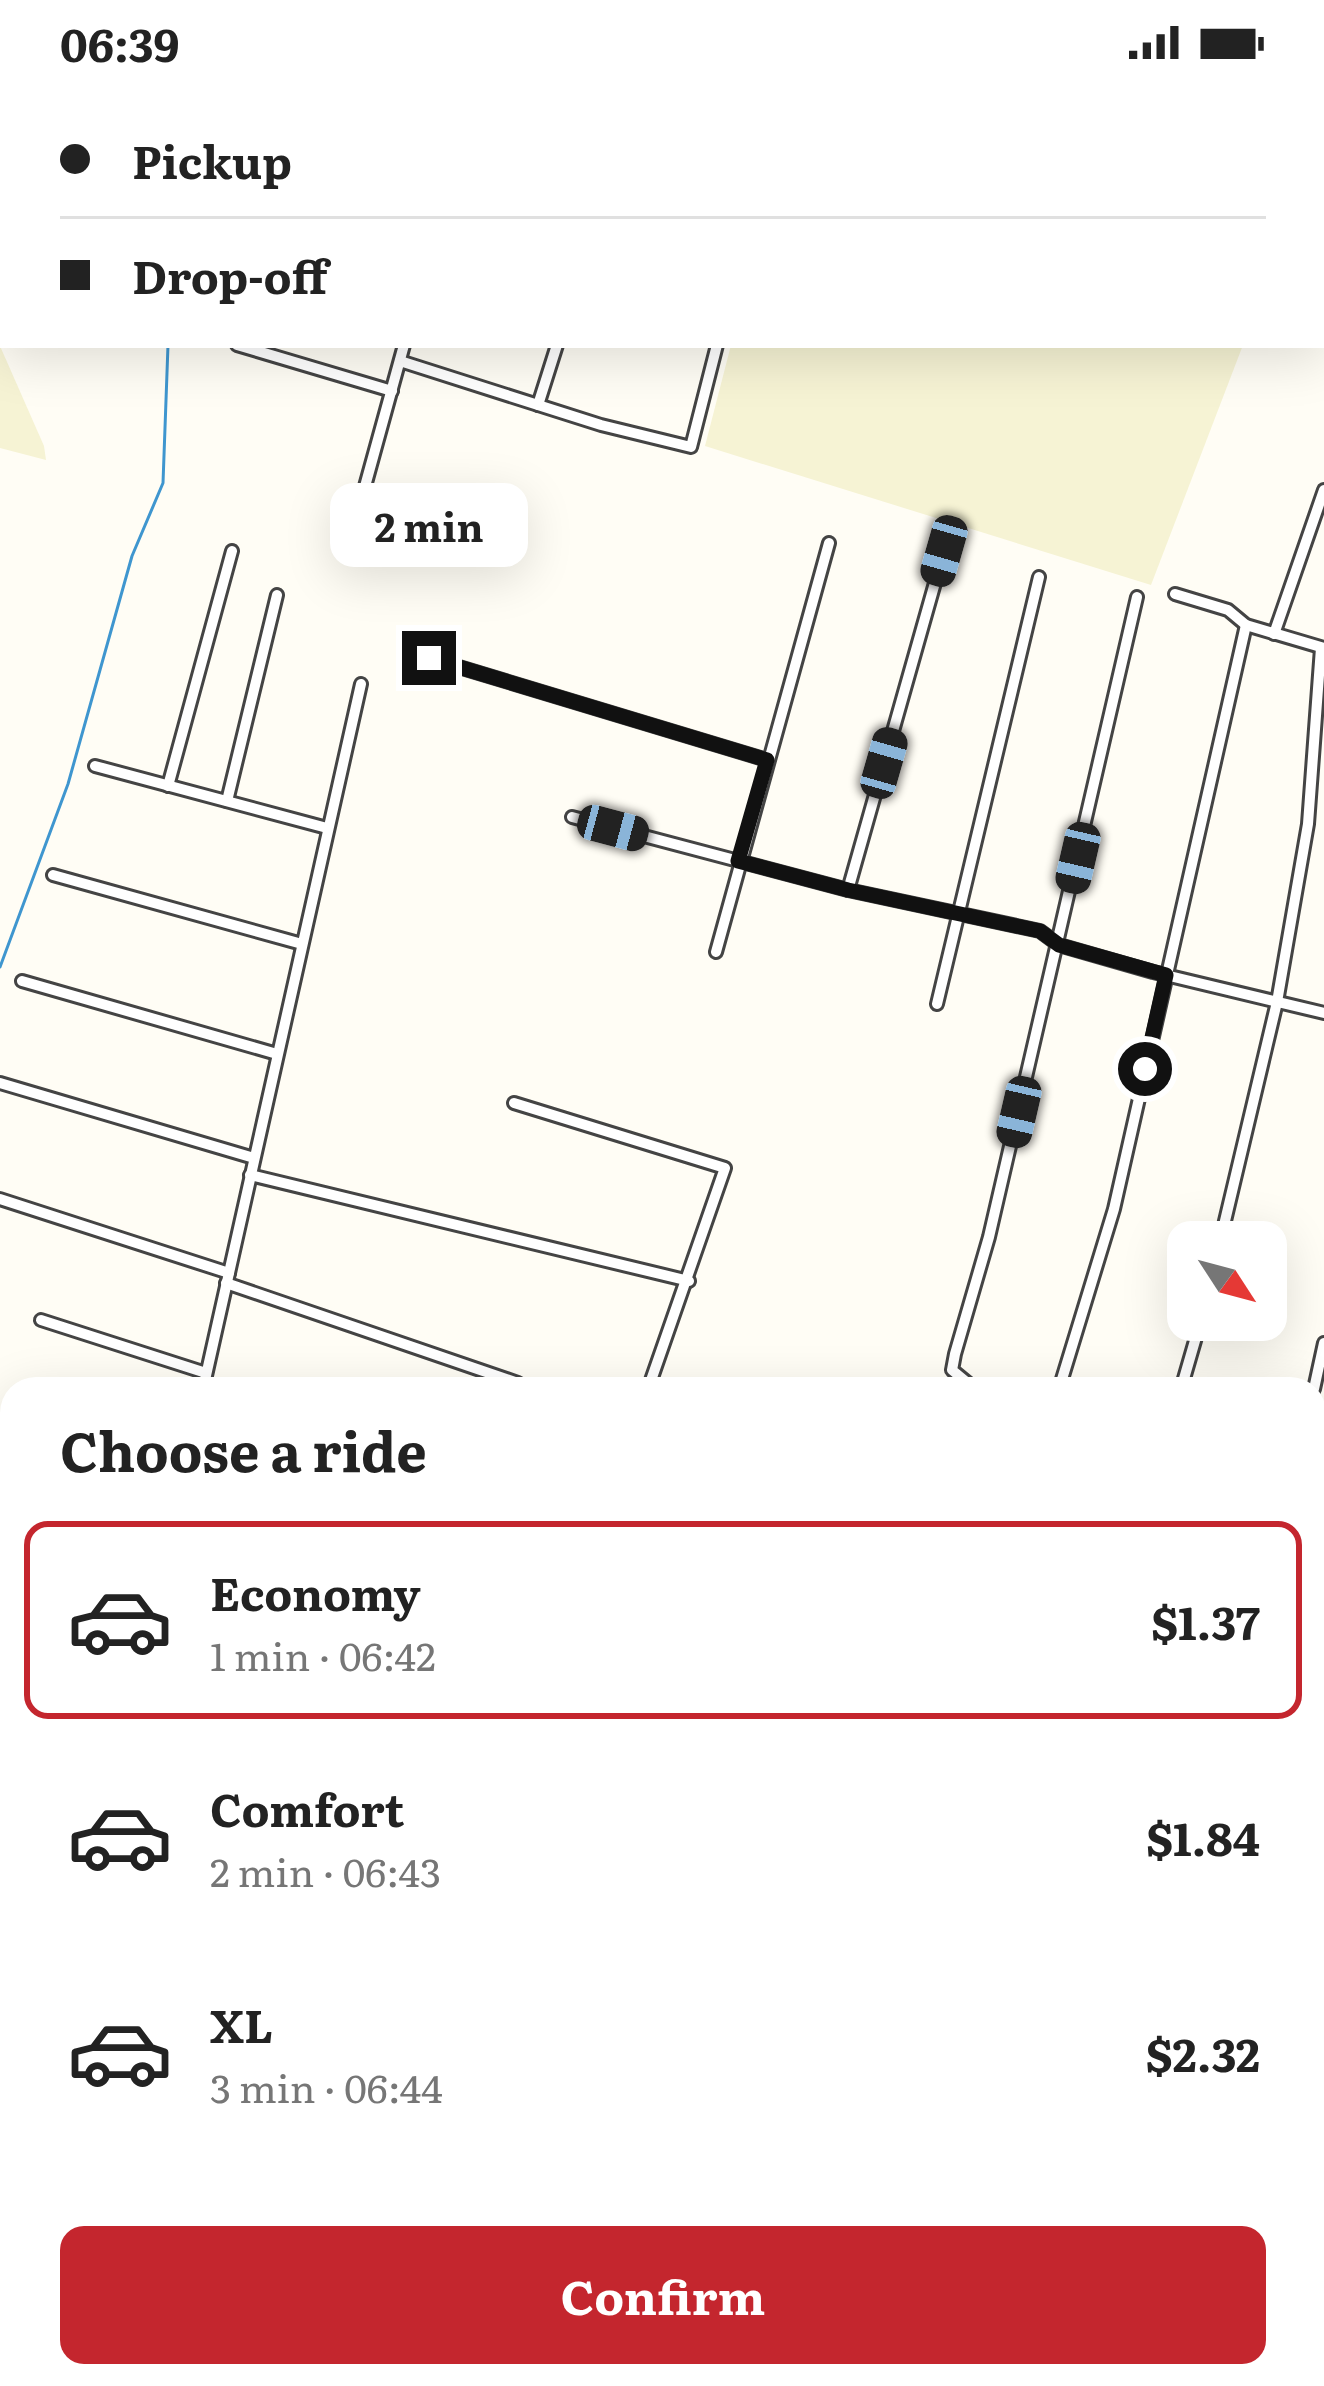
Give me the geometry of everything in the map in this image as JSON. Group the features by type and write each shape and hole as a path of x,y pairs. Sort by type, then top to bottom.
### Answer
{"street":[{"path":"247,348 392,391"},
{"path":"348,548 403,348"},
{"path":"538,405 556,348"},
{"path":"400,361 691,447 716,348"},
{"path":"1274,634 1324,490"},
{"path":"716,952 829,543"},
{"path":"168,786 232,551"},
{"path":"848,890 944,551"},
{"path":"937,1004 1039,577"},
{"path":"227,801 277,595"},
{"path":"1175,595 1228,610 1246,625 1323,648 1308,824 1277,1002 1225,1221"},
{"path":"960,1377 952,1370 955,1354 989,1237 1137,597"},
{"path":"1063,1377 1114,1209 1246,625"},
{"path":"429,658 767,760"},
{"path":"206,1377 361,683"},
{"path":"95,766 327,828"},
{"path":"572,817 848,890 1040,931 1059,945 1324,1012"},
{"path":"53,875 302,944"},
{"path":"22,981 277,1054"},
{"path":"0,1083 254,1159"},
{"path":"514,1102 725,1168 653,1377"},
{"path":"250,1175 689,1281"},
{"path":"0,1198 501,1377"},
{"path":"41,1320 206,1373"},
{"path":"1184,1377 1195,1341"},
{"path":"1317,1377 1324,1343"}],"shaded area":[{"path":"0,348 1,348 46,460 0,448"},
{"path":"730,348 1242,348 1151,585 705,446"}],"waterway":[{"path":"0,967 68,784 132,556 163,483 168,348"}],"route":[{"path":"429,658 767,760 738,861 1040,931 1059,945 1166,975 1145,1069"}]}
